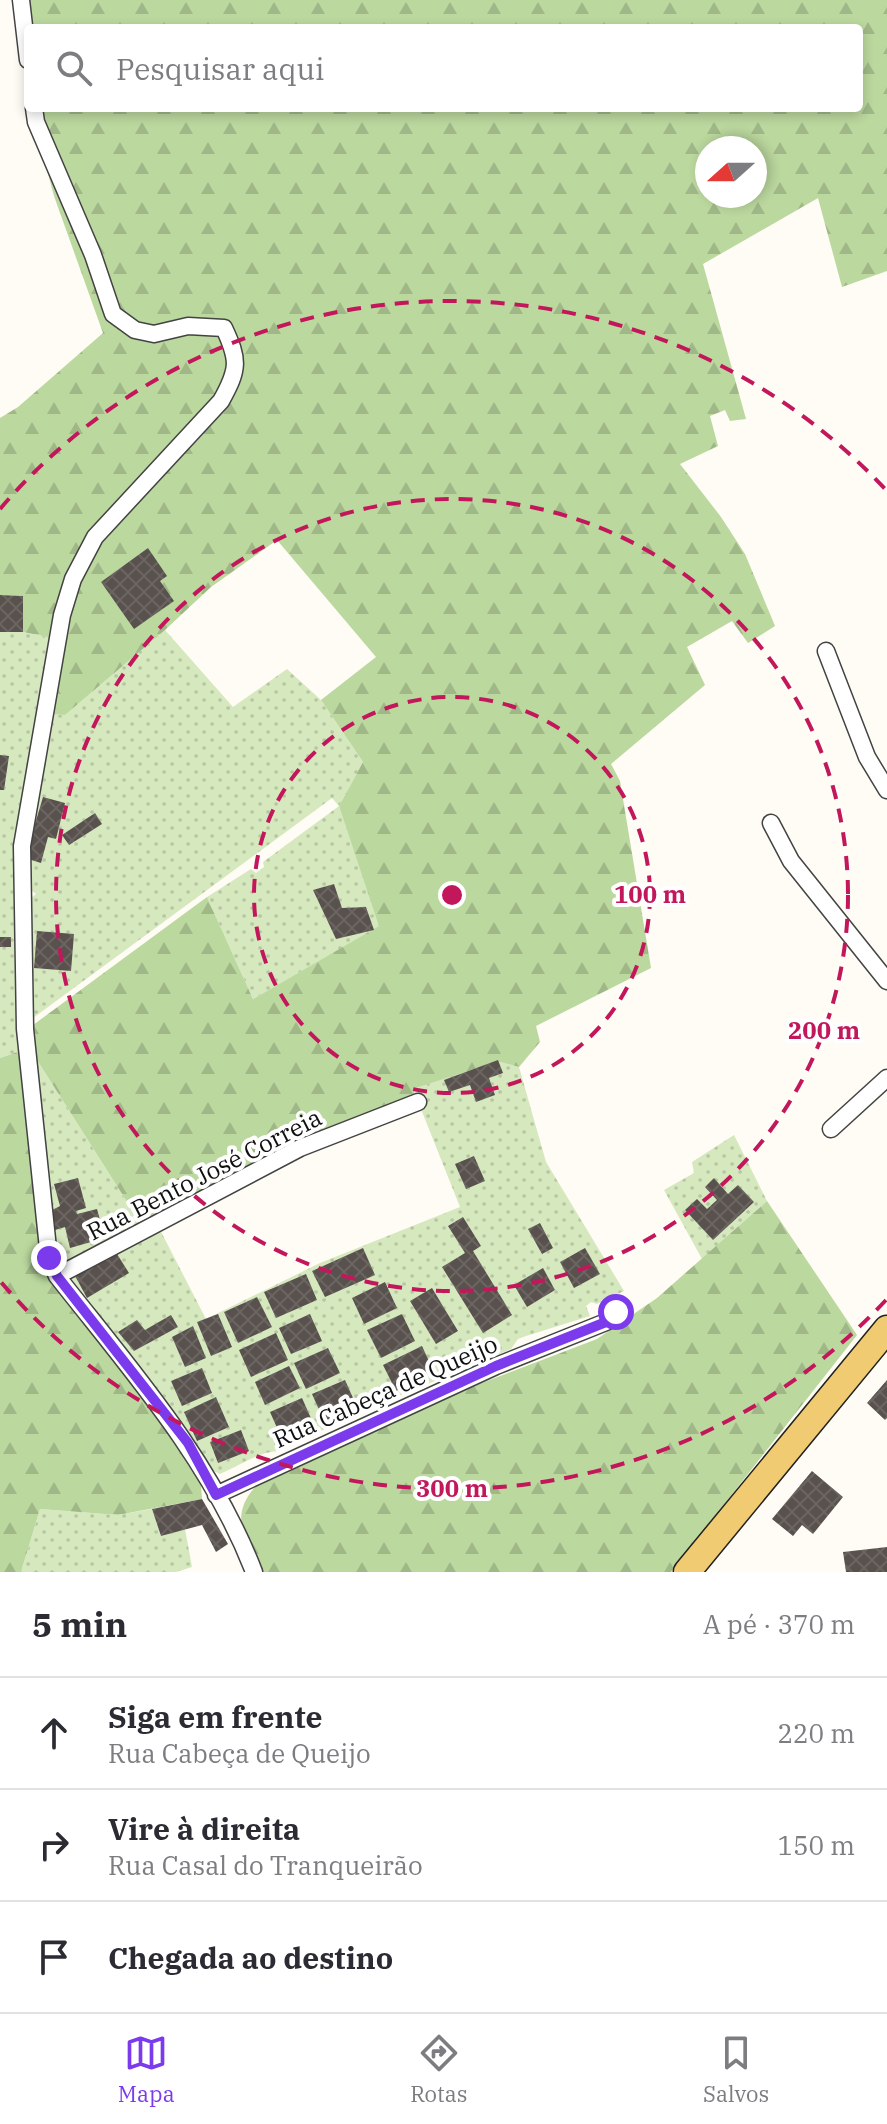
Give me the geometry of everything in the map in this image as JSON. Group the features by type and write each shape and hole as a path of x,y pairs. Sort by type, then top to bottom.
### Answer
{"main road":[{"path":"687,1572 887,1329"}],"street":[{"path":"21,0 24,26"},
{"path":"35,112 36,122 93,255 113,314 135,330 154,334 188,326 224,328 234,350 236,366 233,379 221,401 95,537 70,587 62,615 22,846 25,1029 49,1258 57,1276 188,1443 241,1539 254,1572"},
{"path":"826,651 867,757 887,790"},
{"path":"771,823 791,861 887,981"},
{"path":"831,1129 887,1078"},
{"name":"Rua Bento José Correia","path":"57,1276 300,1148 418,1102"},
{"name":"Rua Cabeça de Queijo","path":"216,1495 496,1366 606,1322 616,1312"}],"green space":[{"path":"21,0 887,0 887,271 842,287 818,198 703,264 746,419 730,421 725,410 710,416 718,446 680,464 745,554 775,626 748,643 732,621 687,647 705,685 611,764 620,781 651,968 536,1026 540,1042 519,1067 498,1061 413,1089 416,1099 143,1227 30,1049 29,1028 207,897 253,999 379,926 339,806 363,762 321,700 376,657 277,540 211,587 65,715 48,714 70,592 95,537 234,381 224,326 154,332 114,313 37,112 863,112 863,24 27,24"},
{"path":"37,133 112,314 134,332 222,329 232,379 113,509 53,638 23,632 23,596 0,595 0,418 18,407 103,333 54,196"},
{"path":"165,630 233,707 287,669 321,700 363,762 339,806 332,798 29,1021 26,902 36,894 27,887 25,858 48,714 65,715"},
{"path":"0,632 23,632 53,638 26,788 23,1050 0,1058"},
{"path":"339,806 380,926 253,999 207,897 251,869 256,873 264,867 263,862"},
{"path":"30,1049 143,1227 62,1268 57,1262"},
{"path":"23,1050 45,1259 200,1472 202,1499 118,1515 40,1509 21,1572 0,1572 0,1058"},
{"path":"498,1060 519,1067 546,1162 624,1291 597,1304 591,1302 586,1306 590,1316 518,1339 511,1349 389,1400 377,1401 367,1409 278,1451 256,1457 220,1474 210,1469 173,1411 69,1276 158,1226 206,1319 320,1263 460,1207 413,1089"},
{"path":"734,1135 767,1201 702,1259 664,1190 694,1173 692,1162"},
{"path":"767,1201 857,1335 671,1572 259,1572 245,1539 241,1519 242,1509 254,1488 453,1394 597,1339 657,1298"},
{"path":"40,1509 118,1515 152,1509 161,1536 185,1529 192,1567 176,1572 21,1572"}],"building":[{"path":"148,548 167,576 160,581 174,601 134,629 101,582"},
{"path":"0,595 23,596 23,632 0,632"},
{"path":"0,755 9,756 4,790 0,790"},
{"path":"43,797 65,803 56,839 48,837 41,863 25,858"},
{"path":"95,813 102,824 69,845 62,835"},
{"path":"334,884 342,908 366,907 374,930 336,939 313,890"},
{"path":"37,931 74,934 71,971 34,968"},
{"path":"0,937 11,937 11,947 0,947"},
{"path":"498,1060 503,1073 489,1078 495,1095 476,1102 470,1085 449,1092 444,1080"},
{"path":"474,1156 485,1181 466,1189 455,1164"},
{"path":"78,1178 86,1208 76,1211 77,1214 97,1209 105,1238 70,1248 65,1227 55,1230 50,1211 60,1206 54,1184"},
{"path":"714,1178 728,1194 738,1185 754,1202 713,1240 685,1210 697,1199 707,1209 717,1200 705,1187"},
{"path":"463,1217 481,1246 473,1251 512,1315 483,1333 442,1267 465,1253 448,1226"},
{"path":"540,1223 553,1248 542,1254 528,1229"},
{"path":"363,1248 375,1275 325,1297 312,1271"},
{"path":"585,1248 600,1274 574,1288 560,1262"},
{"path":"117,1254 129,1273 87,1298 74,1274 103,1257 106,1261"},
{"path":"543,1268 555,1290 527,1307 514,1285"},
{"path":"306,1274 317,1300 276,1318 264,1292"},
{"path":"385,1282 397,1308 364,1324 352,1298"},
{"path":"432,1288 458,1331 436,1344 410,1301"},
{"path":"257,1297 272,1327 238,1343 224,1312"},
{"path":"218,1314 232,1347 211,1356 197,1322"},
{"path":"310,1314 322,1341 291,1354 279,1328"},
{"path":"402,1314 415,1341 381,1358 367,1330"},
{"path":"171,1315 178,1327 134,1351 118,1332 137,1320 145,1330"},
{"path":"193,1326 206,1358 185,1367 172,1337"},
{"path":"276,1333 288,1360 251,1377 239,1350"},
{"path":"422,1346 434,1372 396,1391 383,1365"},
{"path":"328,1348 340,1373 306,1389 294,1363"},
{"path":"289,1366 300,1388 265,1405 255,1382"},
{"path":"202,1368 212,1393 182,1406 171,1381"},
{"path":"345,1380 357,1407 324,1421 312,1394"},
{"path":"887,1380 887,1418 885,1420 867,1403"},
{"path":"216,1397 229,1427 197,1441 184,1412"},
{"path":"302,1398 314,1425 282,1439 270,1412"},
{"path":"241,1430 249,1451 218,1463 210,1442"},
{"path":"812,1471 843,1497 813,1534 802,1525 793,1536 772,1519"},
{"path":"202,1499 228,1544 216,1552 202,1525 161,1536 152,1509"},
{"path":"887,1547 887,1572 846,1572 843,1552"}],"route":[{"path":"49,1258 57,1276 188,1443 216,1495 496,1366 606,1322 616,1312"}]}
